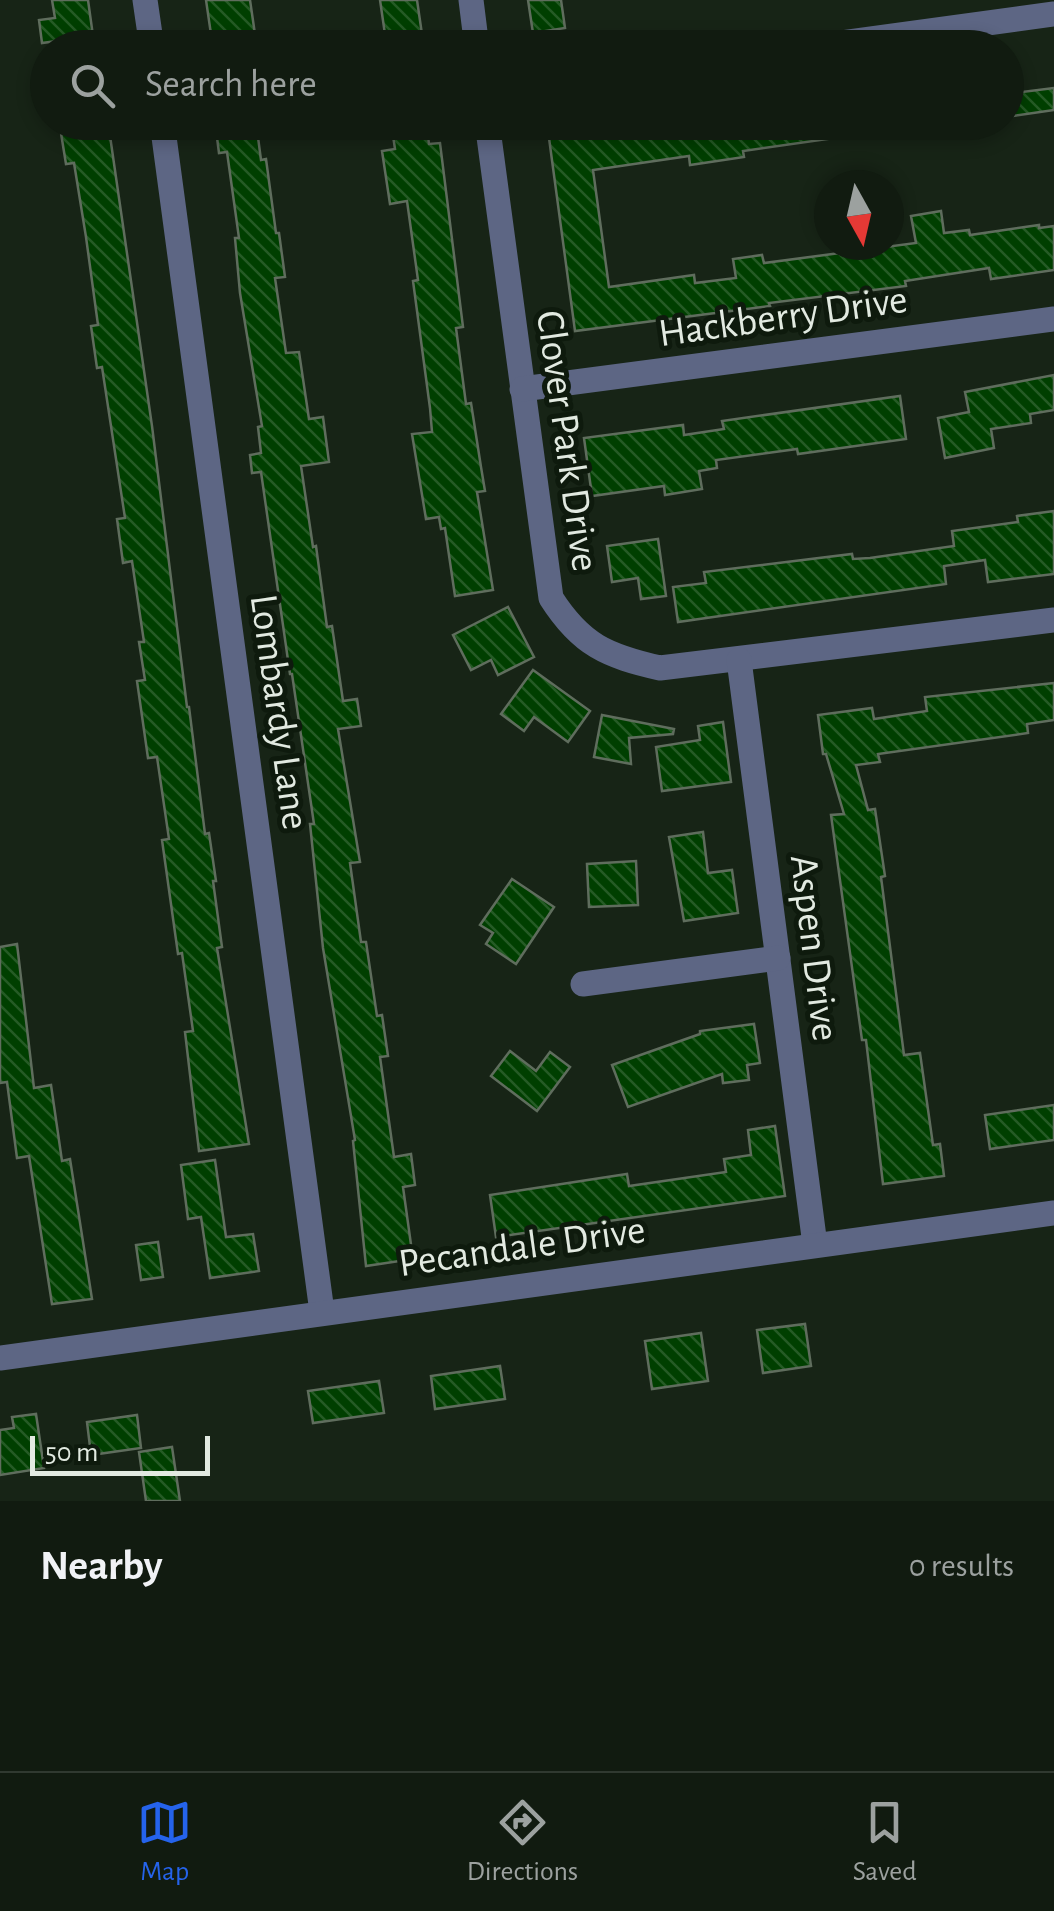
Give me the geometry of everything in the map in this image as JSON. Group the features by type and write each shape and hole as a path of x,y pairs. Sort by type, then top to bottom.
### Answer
{"street":[{"path":"145,0 149,30"},
{"path":"471,0 475,30"},
{"path":"936,30 1054,14"},
{"name":"Lombardy Lane","path":"164,140 322,1312"},
{"name":"Clover Park Drive","path":"489,140 551,598 569,626 622,660 660,668 1054,620"},
{"name":"Hackberry Drive","path":"522,389 1054,319"},
{"name":"Aspen Drive","path":"739,660 816,1245"},
{"path":"584,984 778,958"},
{"name":"Pecandale Drive","path":"0,1358 1054,1213"}],"building":[{"path":"52,0 88,0 92,30 40,30 39,20 55,18"},
{"path":"206,0 250,0 254,30 210,30"},
{"path":"380,0 417,0 421,30 384,30"},
{"path":"528,0 561,0 565,28 533,30"},
{"path":"1054,88 1054,110 1024,114 1024,92"},
{"path":"62,140 111,140 205,834 209,833 216,881 222,947 217,948 249,1144 199,1151 185,1032 193,1031 162,840 169,839 157,757 148,758 137,681 145,680 139,642 144,642 132,561 123,563 117,519 125,518 102,367 97,368 91,326 98,325 74,163 66,164"},
{"path":"217,140 258,140 261,160 266,159 285,277 275,278 286,353 299,352 309,419 323,417 329,462 301,466 343,701 357,699 361,726 338,729 360,862 350,863 361,942 366,942 377,1016 382,1015 388,1056 380,1057 394,1157 411,1154 415,1185 403,1187 413,1259 366,1266 355,1140 323,948 310,824 314,824 261,472 252,473 250,455 261,453 258,427 262,426 240,293 235,238 239,238 227,152 219,153"},
{"path":"394,140 440,143 463,327 456,328 466,404 471,403 485,491 477,492 493,590 455,596 445,528 441,529 439,517 426,519 412,434 432,432 430,408 407,201 390,204 382,151 395,149"},
{"path":"549,140 821,140 743,151 744,157 690,165 689,156 593,170 609,287 694,275 695,283 736,278 733,259 762,255 764,263 814,256 814,260 904,260 904,245 916,243 911,216 941,211 944,233 969,230 970,235 1054,226 1054,270 991,279 989,268 905,281 906,286 769,303 770,306 575,331"},
{"path":"1054,375 1054,410 1030,414 1031,423 991,429 994,448 945,458 938,418 969,412 965,392"},
{"path":"900,396 906,439 798,454 797,449 716,460 717,468 699,471 702,489 665,495 664,486 592,496 584,438 683,425 684,435 724,429 722,421"},
{"path":"1054,511 1054,574 988,582 985,560 944,566 946,584 678,622 673,587 706,583 704,572 852,554 853,559 870,558 954,546 952,531 1018,522 1017,516"},
{"path":"658,539 666,596 641,599 638,578 612,582 607,546"},
{"path":"508,607 534,657 498,675 491,660 471,670 453,635"},
{"path":"533,670 590,711 568,742 534,717 524,731 501,714"},
{"path":"1054,683 1054,720 1027,724 1028,733 878,754 880,762 856,765 868,810 875,809 904,1055 920,1053 933,1145 940,1144 944,1176 883,1184 866,1040 862,1040 831,815 844,814 823,754 818,715 872,708 874,719 927,711 925,697"},
{"path":"602,715 674,729 673,734 629,738 631,764 594,757"},
{"path":"723,722 731,782 662,791 656,747 700,740 698,726"},
{"path":"703,832 708,873 732,870 738,913 684,921 669,837"},
{"path":"636,861 638,905 589,907 587,864"},
{"path":"512,879 554,907 516,964 486,944 493,933 480,925"},
{"path":"17,944 34,1088 51,1085 62,1161 70,1159 92,1299 52,1304 29,1156 17,1158 7,1082 0,1083 0,947"},
{"path":"754,1024 760,1063 747,1065 749,1080 723,1083 722,1074 628,1107 612,1065 700,1031"},
{"path":"510,1051 536,1071 550,1052 570,1067 537,1111 491,1076"},
{"path":"1054,1105 1054,1140 990,1149 985,1115"},
{"path":"775,1126 785,1196 496,1237 490,1195 627,1174 629,1186 726,1172 724,1159 751,1155 748,1130"},
{"path":"215,1160 226,1237 253,1234 259,1271 210,1278 201,1217 188,1219 181,1165"},
{"path":"158,1242 163,1277 141,1280 136,1245"},
{"path":"805,1324 811,1366 763,1373 757,1330"},
{"path":"701,1333 708,1381 652,1389 645,1341"},
{"path":"500,1366 505,1399 435,1409 431,1376"},
{"path":"379,1381 384,1413 313,1423 308,1391"},
{"path":"36,1414 44,1468 0,1475 0,1430 14,1428 12,1417"},
{"path":"137,1415 141,1448 91,1455 87,1422"},
{"path":"172,1447 180,1501 146,1501 139,1452"}]}
